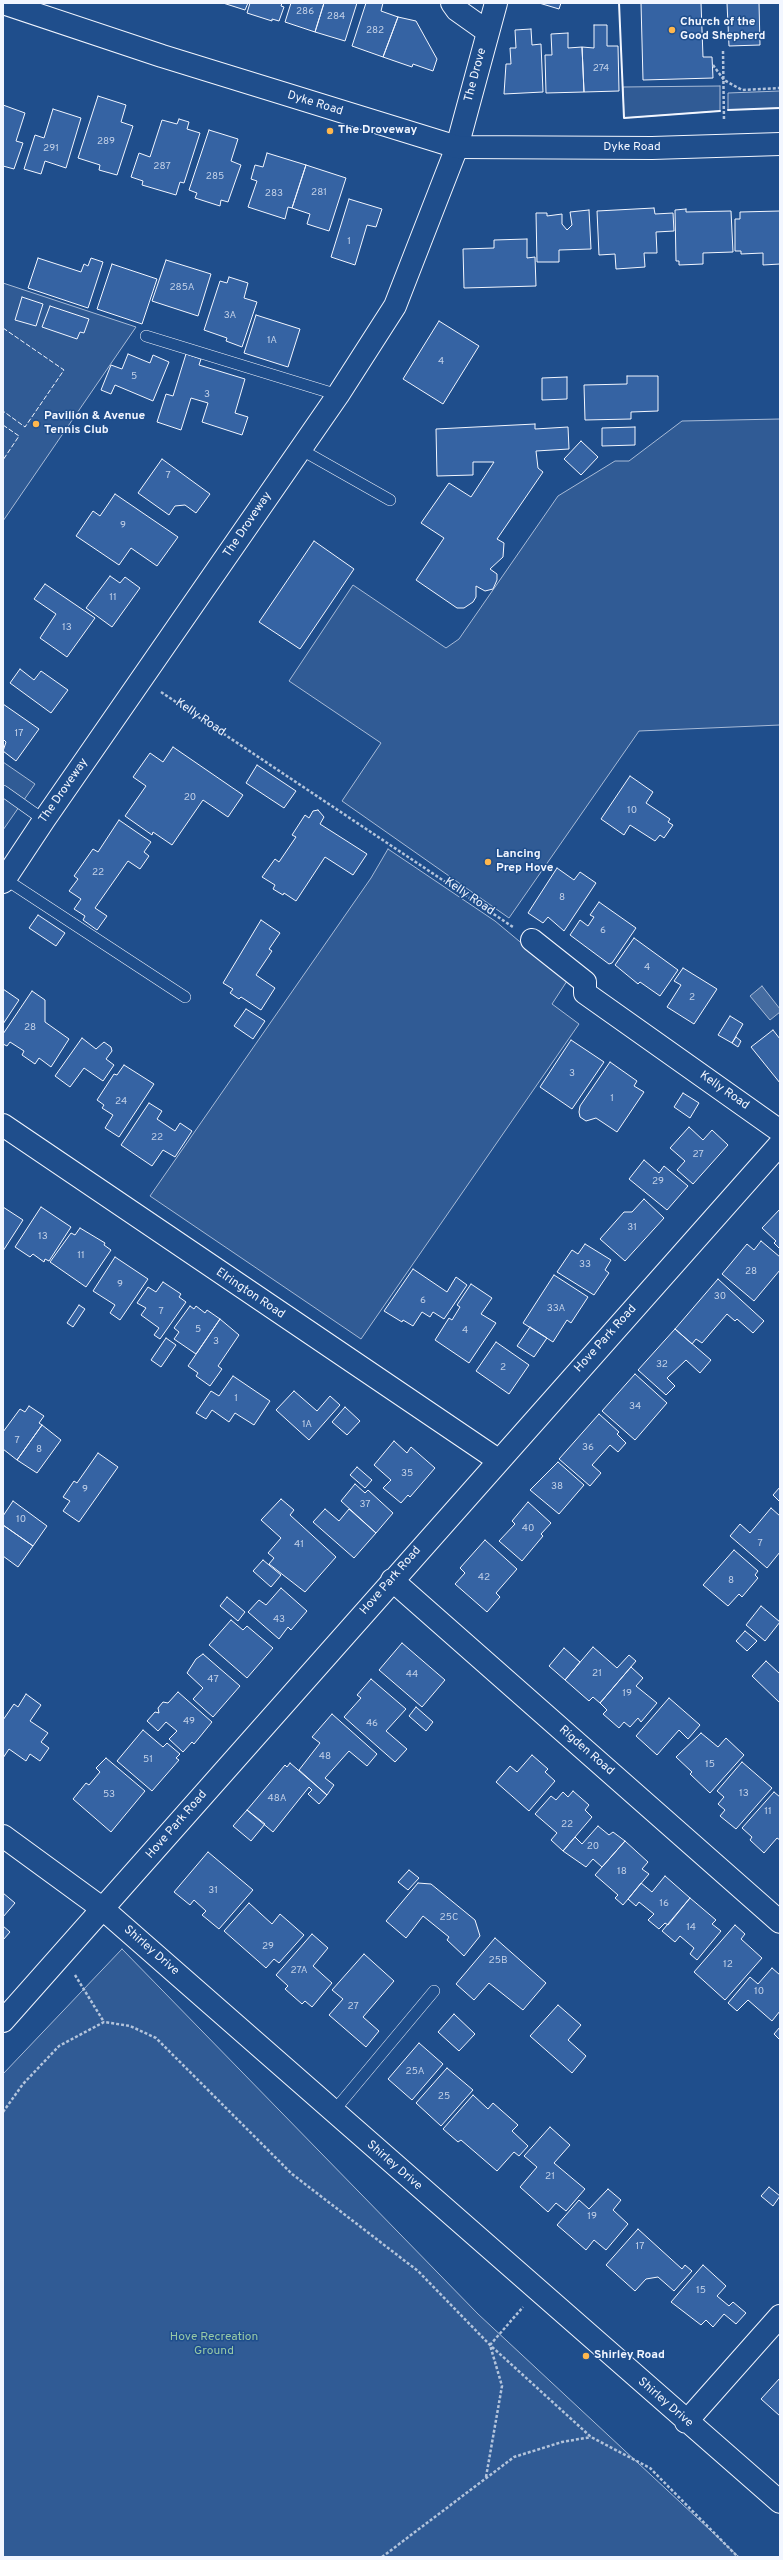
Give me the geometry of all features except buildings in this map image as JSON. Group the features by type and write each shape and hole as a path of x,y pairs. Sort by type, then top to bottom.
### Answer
{"street":[{"name":"Dyke Road","path":"3,3 26,7 162,56 457,147 652,148 780,144"},
{"path":"452,3 457,10 488,32"},
{"name":"The Drove","path":"457,147 496,3"},
{"name":"The Droveway","path":"4,881 44,820 338,395 395,306 457,147"},
{"name":"Kelly Road","path":"532,940 585,982 585,993 780,1131"},
{"name":"Elrington Road","path":"3,1125 498,1460"},
{"name":"Hove Park Road","path":"3,2021 498,1460 780,1144"},
{"name":"Rigden Road","path":"392,1580 780,1922"},
{"name":"Shirley Drive","path":"3,1836 103,1909 686,2422 780,2502"},
{"path":"686,2422 780,2316"}],"lane":[{"path":"146,336 338,395"},
{"path":"300,449 390,500"},
{"path":"3,791 44,820"},
{"path":"4,881 185,997"},
{"path":"333,2112 434,1991"}],"path":[{"path":"723,51 725,146"},
{"path":"713,65 724,80 742,90 780,88"},
{"name":"Kelly Road","path":"142,680 532,940"},
{"path":"62,1954 104,2022"},
{"path":"3,2112 23,2084 60,2046 104,2022 130,2026 156,2038 292,2174 418,2272 490,2345 591,2437 650,2468 738,2557"},
{"path":"490,2345 537,2291"},
{"path":"486,2477 502,2386 490,2345"},
{"path":"382,2557 514,2457 562,2442 591,2437"}],"green space":[{"path":"720,86 720,111 624,118 623,87"},
{"path":"780,91 780,108 728,110 728,93"},
{"name":"Pavilion & Avenue Tennis Club","path":"3,283 136,327 3,521"},
{"path":"780,419 780,725 639,731 509,918 342,801 381,743 289,681 353,585 446,648 459,639 558,496 615,461 629,461 682,421"},
{"path":"3,762 35,784 3,830"},
{"path":"388,849 495,921 567,981 552,1004 579,1024 361,1339 150,1196 371,878"},
{"name":"Hove Recreation Ground","path":"122,1949 478,2314 739,2557 3,2557 3,2074"}],"shaded area":[{"path":"762,986 780,1009 780,1012 770,1020 750,996"}],"fence":[{"path":"3,328 64,370 25,427 3,411"},
{"path":"3,425 19,436 3,460"}],"wall":[{"path":"619,3 624,118 720,111"},
{"path":"728,110 780,108"}],"place":[{"name":"Church of the Good Shepherd","path":"672,30"},
{"name":"The Droveway","path":"330,131"},
{"name":"Pavilion & Avenue Tennis Club","path":"36,424"},
{"name":"Lancing Prep Hove","path":"488,862"},
{"name":"Shirley Road","path":"586,2356"}]}
